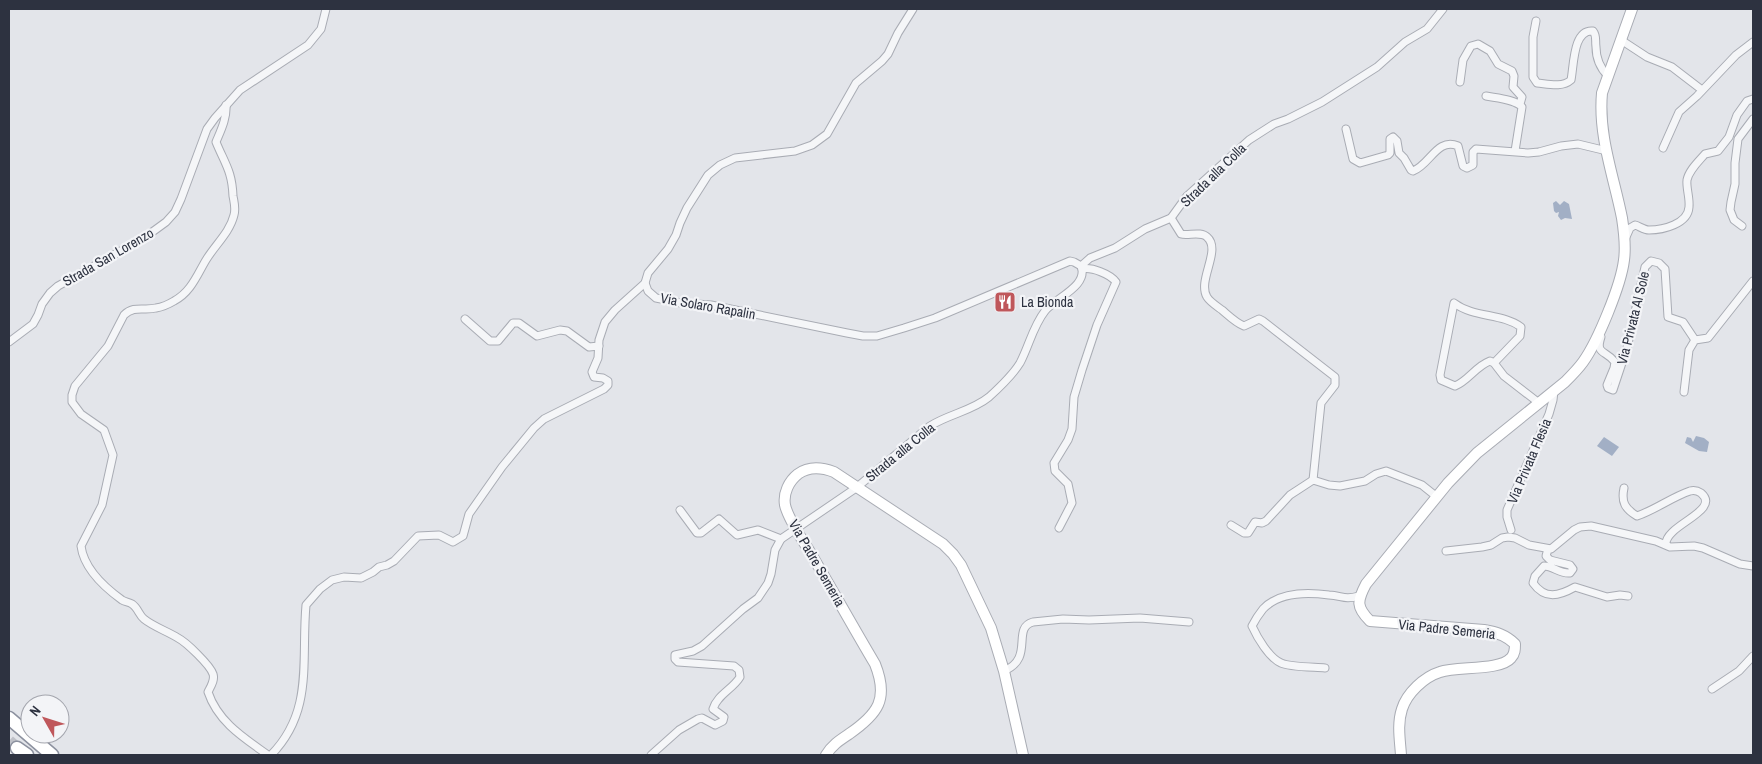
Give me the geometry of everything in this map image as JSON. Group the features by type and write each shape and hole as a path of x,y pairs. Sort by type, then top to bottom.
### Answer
{"highway":[{"path":"9,718 52,755"},
{"path":"9,728 40,755"}],"main road":[{"path":"1359,596 1366,584 1437,497 1477,453 1565,382 1583,362 1601,328 1622,272 1625,257 1622,217 1606,151 1601,106 1602,93 1632,9"},
{"name":"Via Padre Semeria","path":"826,755 834,744 861,725 876,709 882,696 881,682 875,664 785,505 785,494 789,484 799,473 814,468 824,468 834,472 943,544 953,554 961,565 991,628 1004,671 1023,755"},
{"name":"Via Padre Semeria","path":"1359,596 1359,607 1370,621 1484,630 1509,637 1516,644 1515,652 1510,660 1499,664 1442,671 1430,676 1416,688 1403,707 1399,728 1400,755"}],"street":[{"name":"Strada San Lorenzo","path":"9,342 33,324 42,304 58,286 144,238 166,222 181,199 208,129 226,105 240,90 308,45 321,29 326,9"},
{"name":"Via Solaro Rapalin","path":"913,9 888,54 856,83 828,134 812,145 795,151 735,158 720,165 708,175 687,208 668,249 648,273 645,283 648,291 656,298 681,303 711,305 847,334 877,336 935,318 1070,261 1081,268 1087,268 1108,275 1116,282 1097,325 1074,397 1072,429 1068,440 1054,463 1055,471 1068,484 1072,504 1059,528"},
{"name":"Strada alla Colla","path":"781,539 856,488 930,426 946,417 976,407 1004,384 1020,363 1036,325 1044,312 1050,305 1075,287 1082,277 1081,268 1090,258 1116,248 1145,230 1171,218 1187,196 1249,140 1274,124 1322,102 1377,67 1405,42 1427,28 1443,9"},
{"path":"1536,21 1533,77 1536,83 1562,85 1571,80 1578,41 1583,33 1590,30 1594,31 1596,35 1596,48 1600,68 1608,76"},
{"path":"1621,40 1647,57 1672,67 1702,90"},
{"path":"1663,148 1679,112 1736,55 1753,42"},
{"path":"1460,82 1463,60 1471,46 1478,44 1492,53 1498,64 1512,71 1514,76 1513,87 1522,97 1515,151"},
{"path":"1486,96 1520,104"},
{"path":"1624,240 1633,225 1646,230 1663,228 1676,224 1686,216 1689,206 1687,185 1689,175 1705,154 1718,151 1729,137 1737,116 1745,103 1753,99"},
{"path":"226,105 224,124 216,142 231,175 235,207 234,215 218,245 187,291 174,301 155,308 139,308 128,311 108,346 79,380 72,395 72,402 81,414 104,430 113,455 102,505 81,546 90,571 106,587 131,604 147,622 180,639 206,664 213,674 213,682 208,692 214,707 235,732 269,755 291,730 297,716 303,692 306,605 312,597 332,580 344,577 361,578 380,567 387,566 418,536 439,535 453,542 463,536 469,514 502,467 534,428 544,419 604,389 608,385 608,380 594,377 592,372 598,358 605,322 614,310 645,283"},
{"path":"1742,226 1734,220 1730,210 1735,184 1734,163 1738,139 1753,119"},
{"path":"1346,129 1352,160 1360,163 1388,155 1390,153 1390,139 1393,137 1397,141 1399,152 1410,170 1413,171 1423,165 1440,146 1445,144 1458,146 1463,166 1467,168 1473,165 1473,152 1476,149 1539,152 1578,144 1606,151"},
{"path":"1171,218 1180,234 1187,236 1203,234 1208,237 1211,243 1212,252 1205,278 1207,298 1237,323 1244,326 1259,319 1262,320 1335,377 1335,385 1321,403 1313,480"},
{"name":"Via Privata Al Sole","path":"1601,328 1602,333 1598,346 1600,350 1615,362 1607,385 1608,388 1613,390 1626,348 1645,267 1651,261 1662,266 1666,277 1668,317 1683,322 1695,340"},
{"path":"1684,392 1689,350 1695,340 1704,339 1712,334 1753,280"},
{"path":"1454,304 1462,309 1504,319 1522,327 1520,336 1494,363 1487,362 1455,386 1441,380 1440,375 1454,304"},
{"path":"465,318 490,341 498,341 513,323 519,323 537,336 560,330 567,331 589,347 596,348 599,346"},
{"name":"Via Privata Flesia","path":"1494,363 1504,376 1539,403"},
{"name":"Via Privata Flesia","path":"1511,530 1507,510 1549,414 1554,391"},
{"path":"1313,480 1340,486 1365,481 1376,474 1386,471 1422,485 1437,497"},
{"path":"1230,525 1244,533 1248,533 1255,522 1266,522 1290,495 1313,480"},
{"path":"1624,488 1622,498 1627,511 1637,516 1652,511 1690,491 1698,491 1704,496 1705,504 1702,511 1670,533 1666,544"},
{"path":"651,755 679,730 698,719 702,718 715,725 723,722 724,717 714,706 720,697 737,682 740,677 739,670 731,665 678,662 675,661 675,657 678,654 693,651 702,646 758,598 768,583 775,550 781,539 758,530 737,535 719,519 698,534 680,510"},
{"path":"1446,551 1491,545 1502,538 1508,537 1515,538 1529,545 1548,548 1553,547 1574,530 1586,526 1670,546 1703,548 1740,564 1753,566"},
{"path":"1548,548 1546,556 1550,560 1570,564 1572,569 1570,573 1566,574 1544,566 1535,576 1533,583 1541,591 1547,594 1560,595 1575,587 1607,597 1628,596"},
{"path":"1325,668 1282,664 1273,658 1252,626 1269,603 1300,592 1348,599 1359,596"},
{"path":"1004,671 1011,668 1020,659 1025,627 1029,623 1063,619 1140,618 1189,622"},
{"path":"1712,689 1739,672 1753,656"}],"water":[{"path":"1556,201 1560,205 1564,201 1569,204 1572,219 1565,218 1561,220 1558,216 1559,212 1556,213 1554,211 1553,203"},
{"path":"1696,436 1704,438 1709,442 1707,452 1699,451 1685,443 1687,437 1691,438 1693,442"},
{"path":"1604,437 1619,447 1612,456 1597,446"}],"tunnel":[{"path":"9,741 17,748"}],"place":[{"name":"La Bionda","path":"1005,302"}]}
